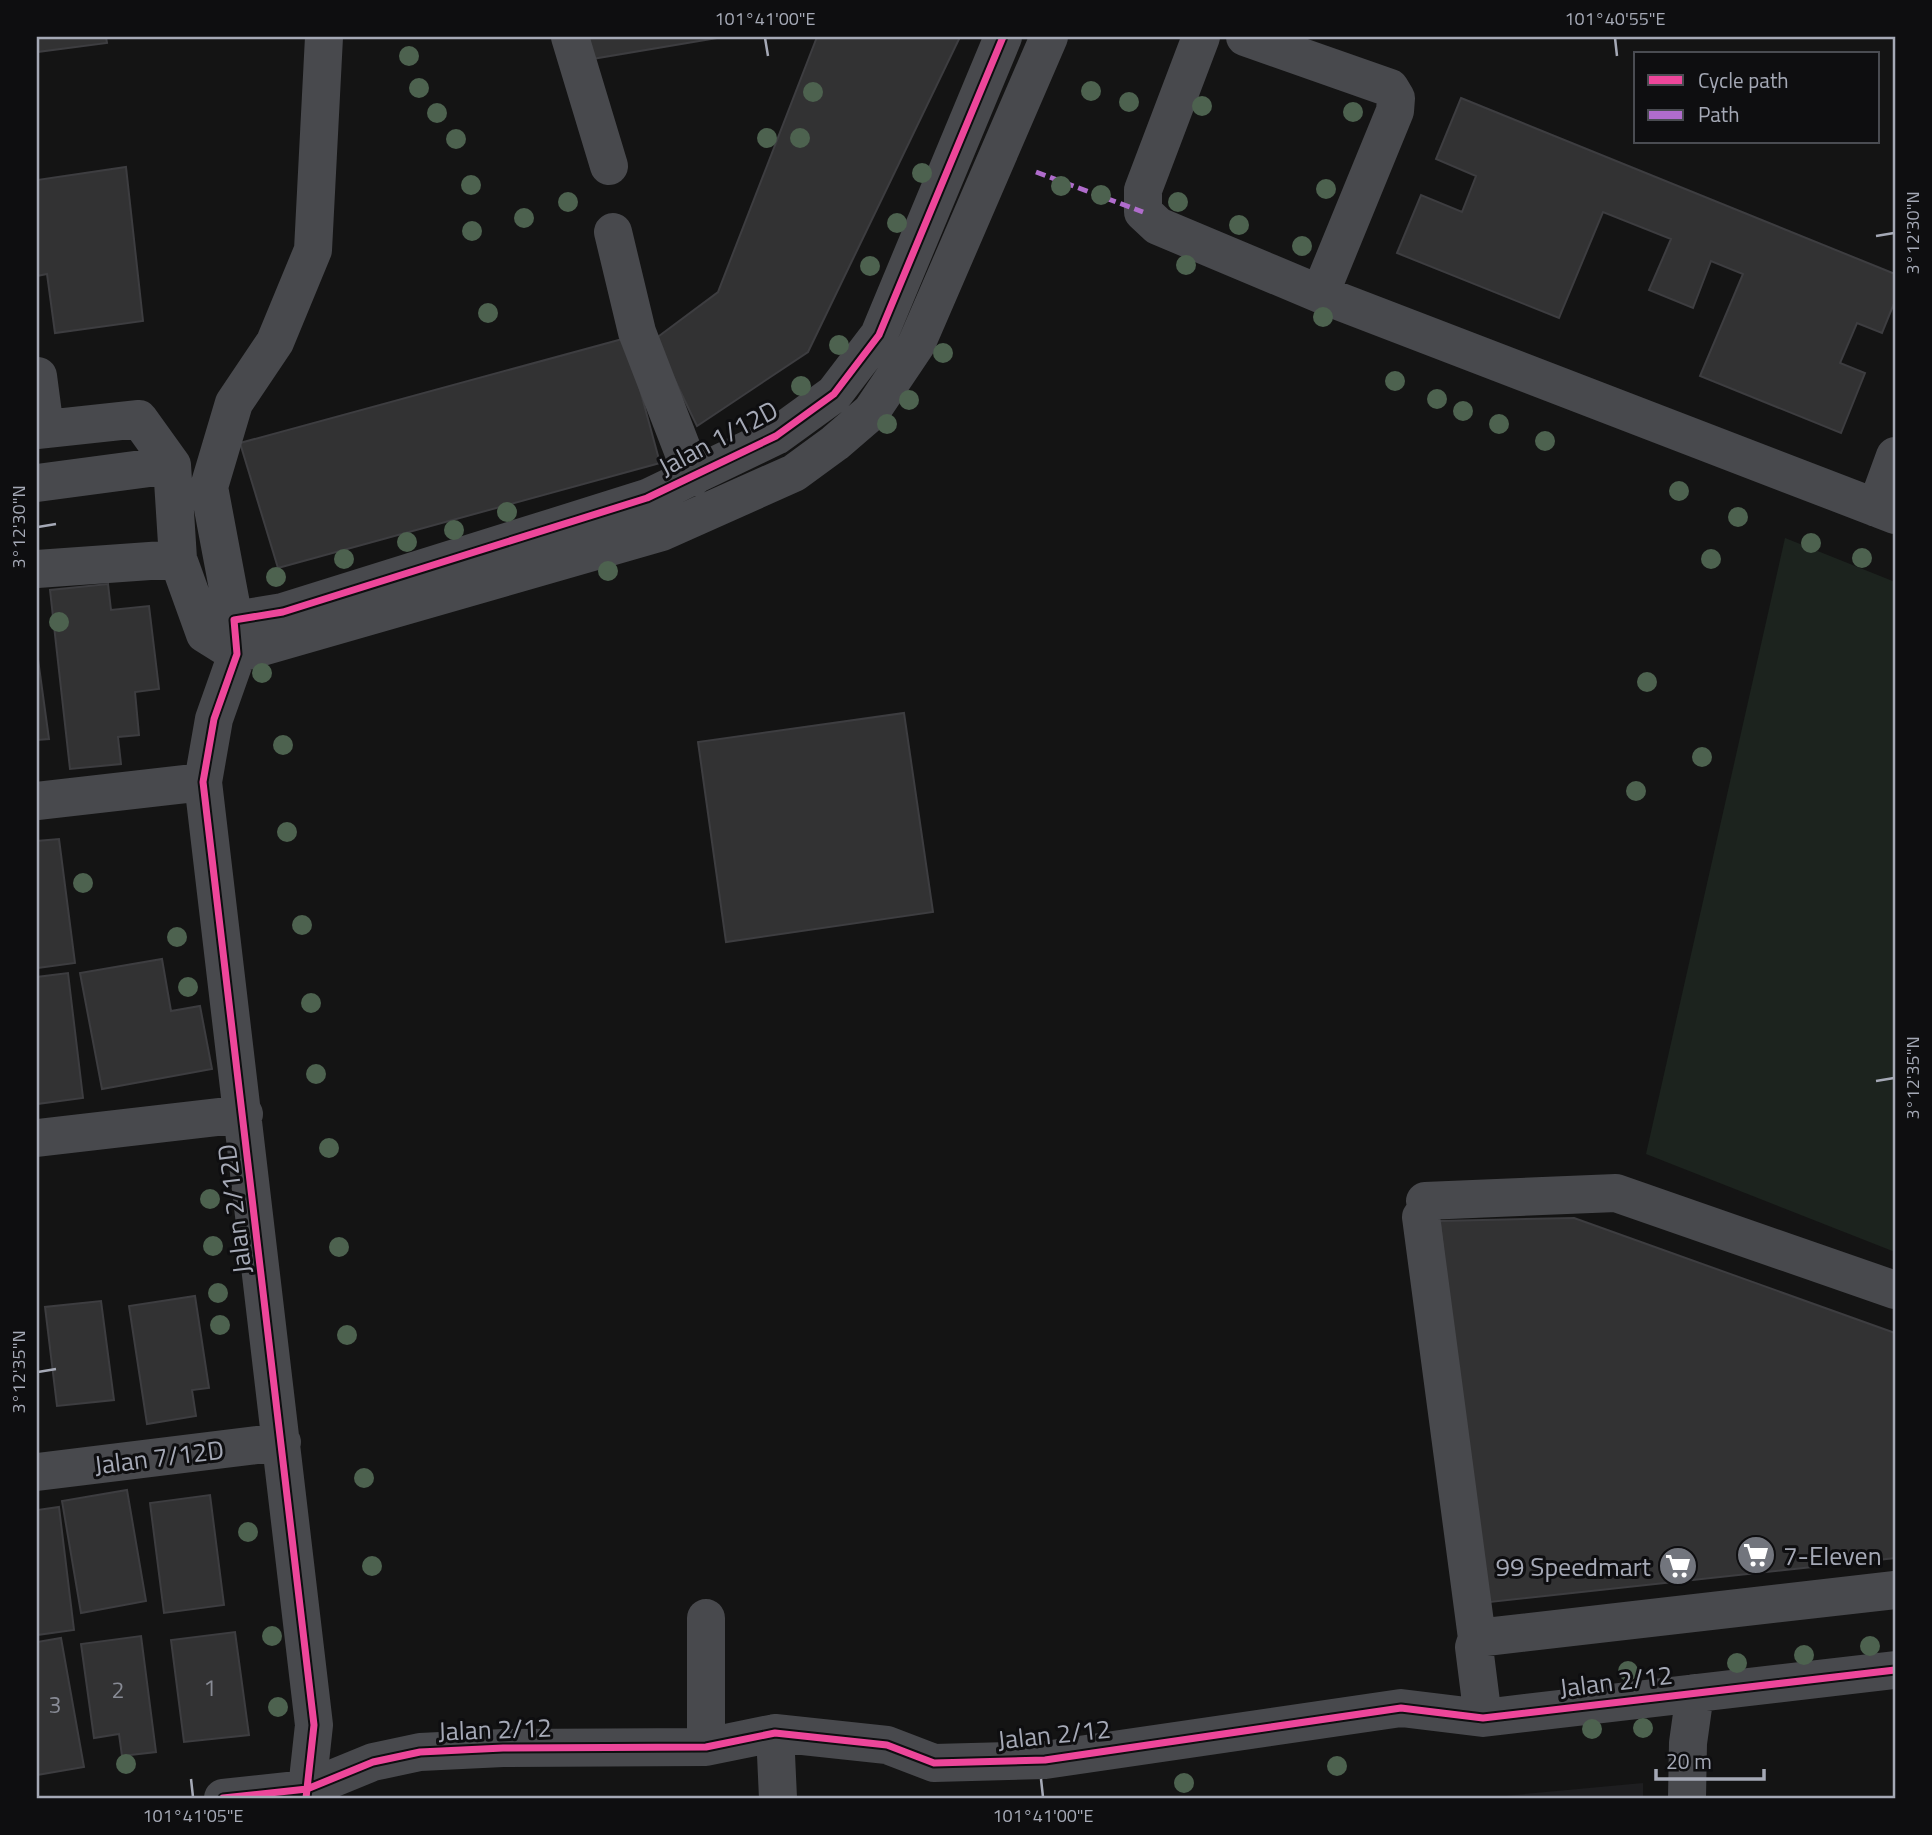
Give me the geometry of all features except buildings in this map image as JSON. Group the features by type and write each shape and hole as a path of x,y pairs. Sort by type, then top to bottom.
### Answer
{"street":[{"path":"225,636 209,486 234,403 275,342 313,250 324,37"},
{"path":"570,37 609,166"},
{"name":"Jalan 1/12D","path":"225,636 283,612 647,498 776,436 834,394 879,335 1003,37"},
{"path":"225,636 662,532 794,472 835,443 871,412 916,345 1049,37"},
{"path":"1201,37 1143,190 1143,212 1158,226 1320,294 1886,512 1895,456"},
{"path":"1245,37 1390,88 1396,98 1395,111 1320,294"},
{"path":"613,232 637,332 692,477"},
{"path":"38,376 41,430 139,419 172,465 178,559 194,596 225,636"},
{"path":"37,484 172,465"},
{"path":"37,569 178,559"},
{"name":"Jalan 2/12D","path":"225,636 204,782 314,1725 307,1793"},
{"path":"37,801 204,782"},
{"path":"37,1138 244,1114"},
{"path":"1483,1718 1474,1647 1477,1638 1425,1210 1477,1209 1540,1196 1616,1193 1895,1290"},
{"name":"Jalan 7/12D","path":"37,1472 282,1443"},
{"path":"1477,1638 1895,1590"},
{"path":"706,1618 706,1747"},
{"name":"Jalan 2/12","path":"223,1798 307,1793 373,1762 420,1752 503,1748 706,1747 775,1733 887,1745 934,1763 1045,1760 1401,1708 1483,1718 1895,1670"},
{"path":"1687,1798 1688,1743 1695,1693"},
{"path":"775,1733 778,1798"}],"shaded area":[{"path":"1785,538 1895,582 1895,1252 1646,1154"},
{"path":"1643,1783 1643,1798 1482,1798"}],"marked path":[{"path":"1036,172 1143,212"}],"cycle path":[{"path":"306,1798 314,1725 203,782 214,719 237,654 234,620 283,612 647,498 776,436 834,394 879,335 1003,37"},
{"path":"223,1798 307,1789 373,1762 420,1752 503,1748 706,1747 775,1733 887,1745 934,1763 1045,1760 1401,1708 1483,1718 1895,1670"}],"place":[{"name":"7-Eleven","path":"1756,1555"},
{"name":"99 Speedmart","path":"1678,1566"}]}
